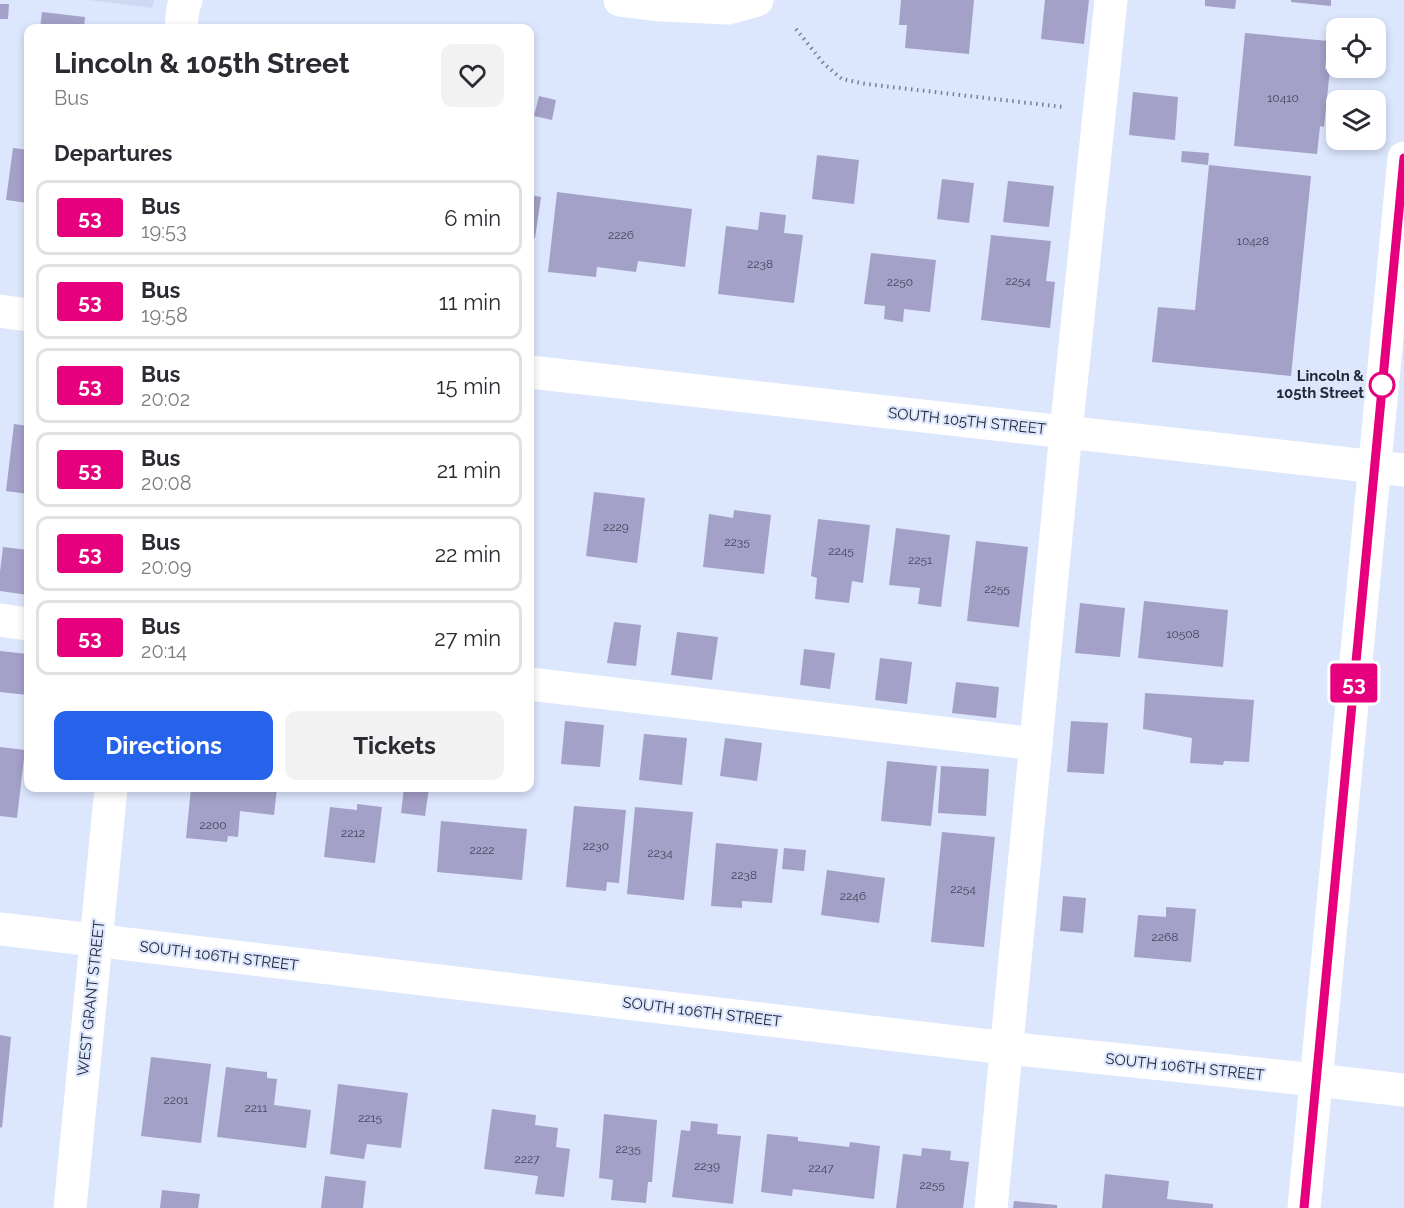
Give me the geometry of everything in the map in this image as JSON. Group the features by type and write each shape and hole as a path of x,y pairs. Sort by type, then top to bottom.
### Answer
{"street":[{"path":"181,24 186,0"},
{"path":"620,0 661,5 728,8 757,0"},
{"path":"990,1208 1111,0"},
{"path":"1304,1208 1316,1080 1389,468 1404,158"},
{"path":"0,311 24,314"},
{"name":"SOUTH 105TH STREET","path":"534,372 1389,468"},
{"path":"0,620 24,623"},
{"path":"534,684 1036,744"},
{"name":"WEST GRANT STREET","path":"70,1208 111,792"},
{"name":"SOUTH 106TH STREET","path":"0,929 1006,1048 1404,1090"}],"path":[{"path":"796,29 824,64 842,79 866,84 1099,111"}],"shaded area":[{"path":"89,0 154,0 152,8"}],"building":[{"path":"901,0 974,0 969,54 905,48 907,25 899,25"},
{"path":"1045,0 1089,0 1084,44 1041,39"},
{"path":"1205,0 1236,0 1235,9 1205,6"},
{"path":"1291,0 1331,0 1331,6 1291,2"},
{"path":"0,4 9,4 8,19 0,19"},
{"path":"42,12 85,17 84,24 40,24"},
{"path":"1245,33 1326,41 1325,69 1326,78 1329,78 1326,90 1324,127 1320,126 1317,154 1234,146"},
{"path":"1133,92 1178,97 1175,140 1129,135"},
{"path":"539,96 556,100 552,120 534,116"},
{"path":"13,148 24,149 24,202 6,200"},
{"path":"1182,151 1209,153 1208,165 1181,162"},
{"path":"817,155 859,160 854,204 812,199"},
{"path":"1209,165 1311,176 1291,376 1152,362 1158,307 1195,310"},
{"path":"942,179 974,183 969,223 937,219"},
{"path":"1008,181 1054,186 1049,227 1003,222"},
{"path":"557,192 692,209 685,267 638,261 636,272 597,267 596,277 548,272"},
{"path":"534,196 541,197 534,238"},
{"path":"760,212 786,215 784,233 803,235 794,303 718,294 726,226 758,230"},
{"path":"991,235 1051,241 1046,281 1055,282 1050,328 981,320"},
{"path":"871,253 936,260 930,312 904,309 903,322 884,319 885,306 864,304"},
{"path":"14,424 24,425 24,493 6,491"},
{"path":"594,492 645,498 637,563 586,556"},
{"path":"734,510 771,515 764,574 703,567 709,514 733,518"},
{"path":"818,519 870,525 863,583 852,581 849,603 815,599 817,578 811,576"},
{"path":"896,528 950,535 941,607 918,604 920,588 889,585"},
{"path":"976,541 1028,547 1019,627 967,621"},
{"path":"3,547 24,550 24,594 0,591"},
{"path":"1144,601 1228,610 1223,667 1138,658"},
{"path":"1080,603 1125,608 1120,657 1075,653"},
{"path":"614,622 641,625 636,666 607,663"},
{"path":"677,632 718,637 712,680 671,675"},
{"path":"804,649 835,653 830,689 800,685"},
{"path":"0,651 24,654 24,695 0,692"},
{"path":"880,658 912,662 907,704 875,700"},
{"path":"956,682 999,687 996,718 952,713"},
{"path":"1145,693 1254,700 1249,762 1224,761 1223,765 1190,763 1192,738 1143,729"},
{"path":"565,721 604,725 600,767 561,764"},
{"path":"1071,721 1108,723 1104,774 1067,772"},
{"path":"644,734 687,738 682,785 639,780"},
{"path":"725,738 762,743 757,781 720,776"},
{"path":"0,747 24,750 17,818 0,816"},
{"path":"887,761 937,766 931,826 881,821"},
{"path":"941,766 989,769 986,816 938,813"},
{"path":"191,792 277,792 274,815 240,811 238,837 228,836 227,842 186,838"},
{"path":"404,792 428,792 425,816 401,813"},
{"path":"357,804 382,807 375,863 324,857 330,807 357,810"},
{"path":"574,806 626,810 619,883 607,882 606,891 566,887"},
{"path":"635,807 693,812 684,900 627,894"},
{"path":"441,821 527,829 522,880 437,872"},
{"path":"942,832 995,837 984,947 931,942"},
{"path":"716,843 778,849 772,903 742,901 742,908 711,906"},
{"path":"784,848 806,850 804,871 782,869"},
{"path":"827,870 885,878 879,923 821,915"},
{"path":"1063,896 1086,898 1083,933 1060,931"},
{"path":"1166,907 1196,909 1191,962 1134,957 1138,915 1166,917"},
{"path":"0,1035 11,1037 2,1128 0,1127"},
{"path":"151,1057 211,1064 201,1143 141,1136"},
{"path":"226,1067 267,1072 267,1078 277,1079 274,1105 311,1110 306,1148 217,1137"},
{"path":"338,1084 408,1093 401,1148 367,1144 364,1159 330,1154"},
{"path":"492,1109 536,1115 535,1125 558,1128 556,1147 570,1149 564,1197 535,1194 538,1176 484,1169"},
{"path":"604,1114 657,1120 652,1182 648,1182 646,1203 611,1200 613,1180 599,1178"},
{"path":"691,1121 718,1124 717,1134 741,1136 733,1204 672,1197 681,1130 690,1131"},
{"path":"767,1134 798,1137 798,1141 849,1147 850,1142 880,1146 874,1199 793,1189 792,1196 761,1192"},
{"path":"922,1148 951,1151 950,1160 969,1162 963,1208 896,1208 903,1154 921,1156"},
{"path":"1105,1174 1169,1181 1167,1199 1213,1204 1213,1208 1102,1208"},
{"path":"325,1176 366,1181 363,1208 321,1208"},
{"path":"162,1190 200,1194 198,1208 160,1208"},
{"path":"1014,1201 1057,1205 1057,1208 1013,1208"}],"bus line":[{"name":"53","path":"1304,1208 1404,158"}],"place":[{"name":"Lincoln & 105th Street","path":"1382,385"}]}
